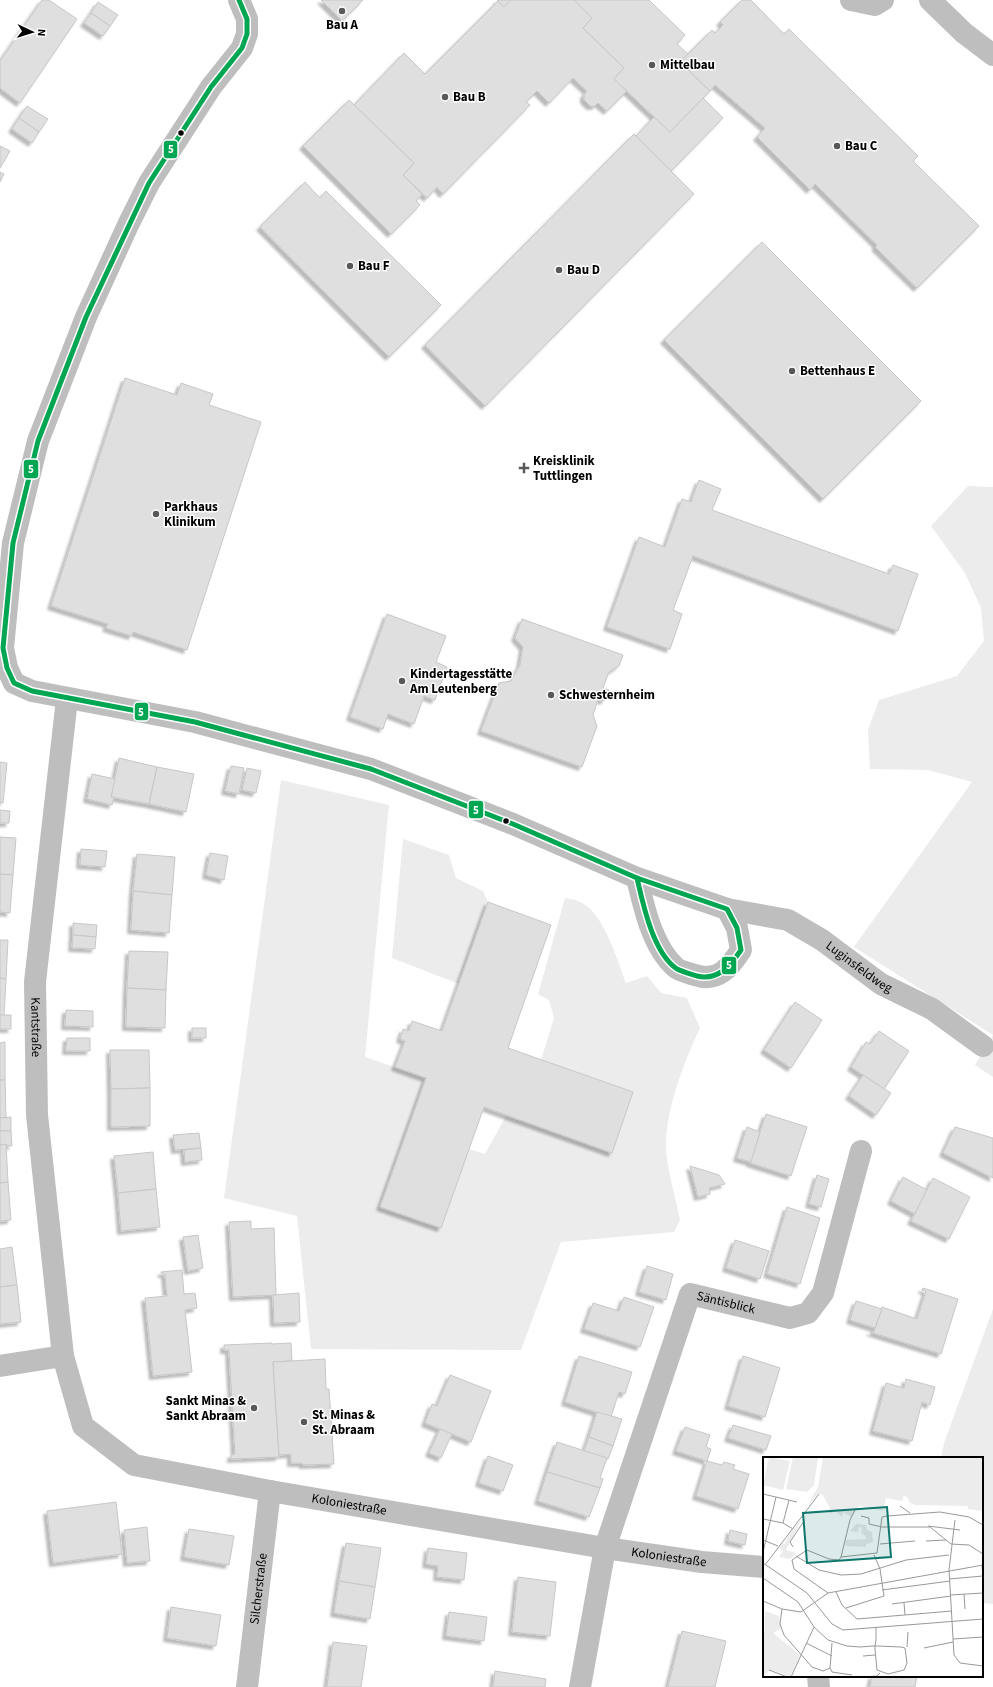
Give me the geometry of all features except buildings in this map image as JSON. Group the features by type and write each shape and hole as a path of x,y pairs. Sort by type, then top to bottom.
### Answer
{"street":[{"name":"Luginsfeldweg","path":"239,0 247,19 247,34 242,48 211,87 149,183 128,224 86,318 38,440 13,543 3,648 8,668 14,683 32,691 67,699 195,722 371,769 513,824 637,878 727,909 788,920 822,940 881,984 932,1009 983,1046"},
{"path":"851,0 875,5 883,0"},
{"path":"930,0 964,33 993,55"},
{"name":"Kantstraße","path":"63,1356 37,1116 35,982 67,699"},
{"path":"637,878 646,916 660,947 676,968 700,977 714,977 730,968 741,950 737,928 727,909"},
{"name":"Säntisblick","path":"605,1548 690,1294 790,1318 808,1313 822,1293 860,1151"},
{"path":"0,1366 63,1356"},
{"name":"Koloniestraße","path":"63,1356 83,1426 134,1465 270,1491 605,1548 702,1562 763,1566"},
{"name":"Silcherstraße","path":"247,1687 270,1491"},
{"path":"580,1687 605,1548"},
{"path":"818,1677 820,1687"}],"shaded area":[{"path":"968,486 993,487 993,1035 854,947 972,782 928,770 870,769 868,730 879,700 957,676 984,641 981,608 965,573 931,526"},
{"path":"281,780 389,805 365,1057 426,1078 380,1207 441,1228 469,1149 485,1154 506,1116 612,1152 633,1092 541,1060 554,1018 549,1000 538,994 565,898 578,901 587,906 595,914 608,936 626,983 647,976 661,993 687,998 700,1028 675,1092 667,1128 667,1160 680,1220 674,1232 561,1242 521,1350 311,1349 297,1216 224,1198"},
{"path":"403,839 449,855 456,878 483,891 488,902 459,984 392,958"},
{"path":"993,1035 993,1077 975,1065"},
{"path":"993,1309 993,1604 983,1603 983,1457 941,1457 944,1443"}],"transit line":[{"name":"5","path":"239,0 247,19 247,34 242,48 211,87 149,183 86,317 38,441 13,543 3,648 7,668 14,683 32,691 195,722 371,769 513,824 637,878"},
{"name":"5","path":"637,878 727,909 737,928 741,950 728,967 717,974 704,977 679,970 669,962 661,952 650,927 637,878"}],"place":[{"name":"Bau A","path":"342,11"},
{"name":"Mittelbau","path":"652,65"},
{"name":"Bau B","path":"445,97"},
{"name":"Bau C","path":"837,146"},
{"name":"Bau F","path":"350,266"},
{"name":"Bau D","path":"559,270"},
{"name":"Bettenhaus E","path":"792,371"},
{"name":"Kreisklinik Tuttlingen","path":"524,468"},
{"name":"Parkhaus Klinikum","path":"156,514"},
{"name":"Kindertagesstätte Am Leutenberg","path":"402,681"},
{"name":"Schwesternheim","path":"551,695"},
{"name":"Sankt Minas & Sankt Abraam","path":"254,1408"},
{"name":"St. Minas & St. Abraam","path":"304,1422"}]}
